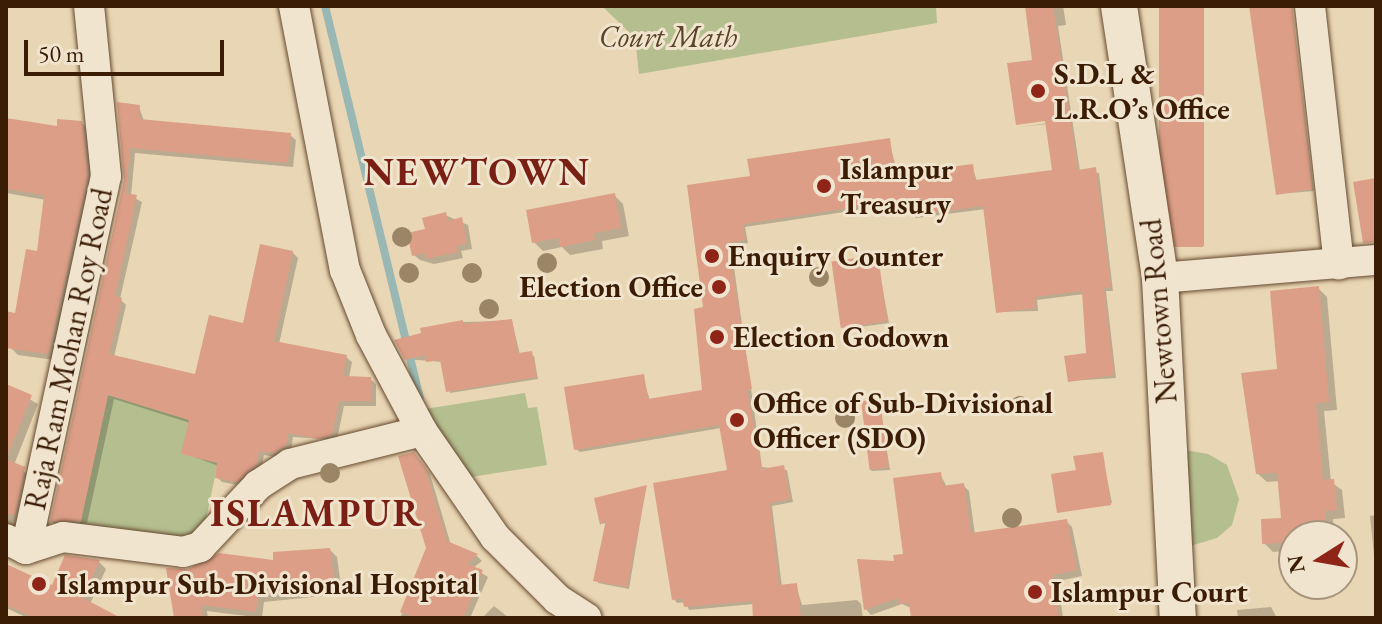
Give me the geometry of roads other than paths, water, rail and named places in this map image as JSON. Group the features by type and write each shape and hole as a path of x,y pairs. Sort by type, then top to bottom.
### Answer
{"street":[{"name":"Raja Ram Mohan Roy Road","path":"16,544 106,176 89,6"},
{"path":"294,6 349,281 422,431 495,537 557,599 586,618"},
{"name":"Newtown Road","path":"1119,6 1160,278 1178,618"},
{"path":"1310,6 1339,264"},
{"path":"1160,278 1376,260"},
{"path":"16,544 63,537 183,552 200,547 258,485 290,464 422,431"}],"waterway":[{"path":"325,6 420,398"}],"place":[{"name":"S.D.L & L.R.O’s Office","path":"1038,91"},
{"name":"Islampur Treasury","path":"824,186"},
{"name":"Enquiry Counter","path":"712,256"},
{"name":"Election Office","path":"719,287"},
{"name":"Election Godown","path":"717,337"},
{"name":"Office of Sub-Divisional Officer (SDO)","path":"737,420"},
{"name":"Islampur Sub-Divisional Hospital","path":"39,584"},
{"name":"Islampur Court","path":"1035,592"}],"district":[{"name":"NEWTOWN","path":"477,172"},
{"name":"ISLAMPUR","path":"317,513"}],"park label":[{"name":"Court Math","path":"668,37"}]}
